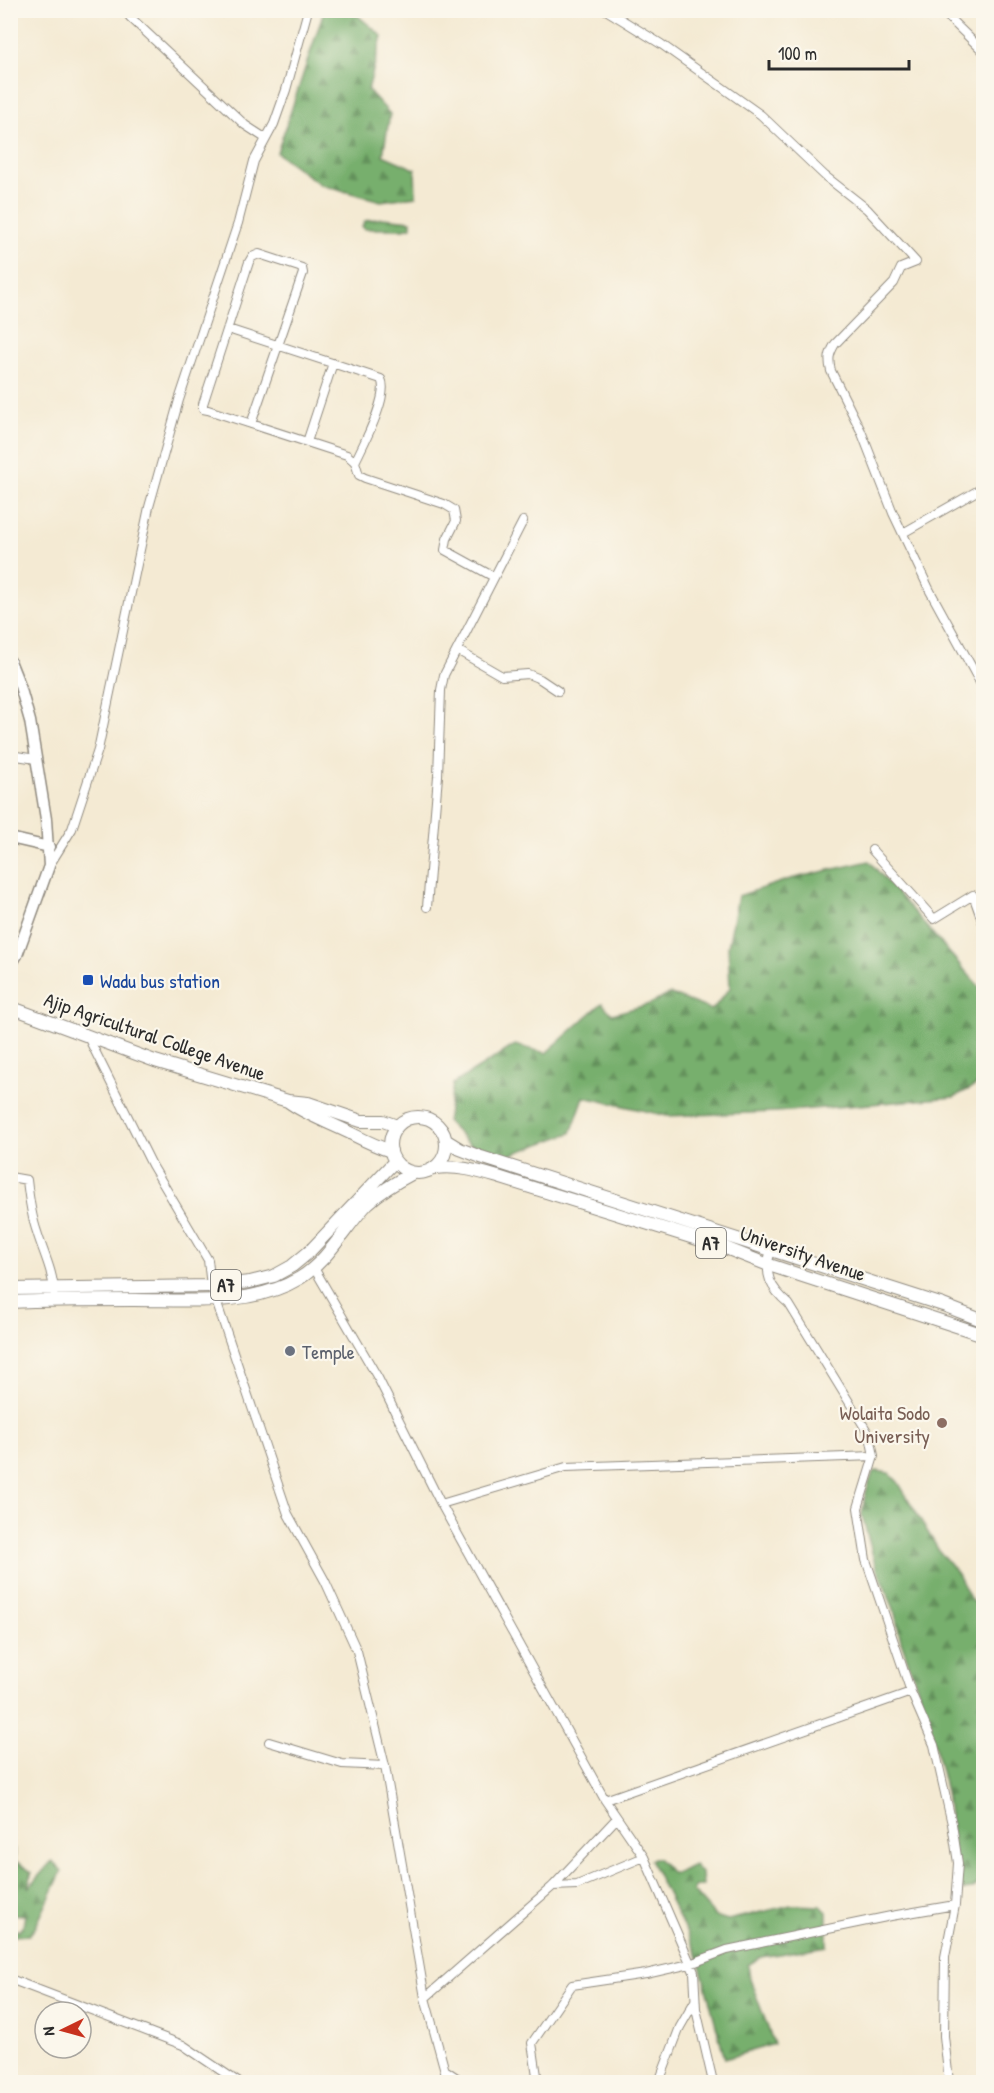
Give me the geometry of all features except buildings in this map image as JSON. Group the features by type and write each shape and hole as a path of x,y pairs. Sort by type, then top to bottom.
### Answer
{"main road":[{"path":"10,662 15,685 30,721 49,847 49,866 17,955 10,966"},
{"path":"10,838 49,847"},
{"name":"Ajip Agricultural College Avenue","path":"10,1007 155,1061 288,1101"},
{"name":"A7","path":"288,1101 308,1103 361,1121 383,1121 397,1126"},
{"name":"A7","path":"288,1101 303,1112 349,1132 393,1156 403,1169 413,1173 425,1173 435,1168"},
{"name":"A7","path":"10,1302 54,1293 211,1286 250,1282 274,1276 292,1266 309,1252 393,1156 392,1134 397,1126 406,1119 416,1116 427,1118 443,1131 447,1141"},
{"path":"435,1168 442,1161 447,1141"},
{"name":"University Avenue","path":"447,1141 481,1157 943,1305 984,1321"},
{"name":"University Avenue","path":"435,1168 448,1166 470,1169 498,1177 723,1246 766,1264 984,1335"},
{"name":"A7","path":"10,1289 215,1300 256,1295 281,1288 314,1268 368,1204 388,1186 413,1173"}],"street":[{"path":"125,10 246,125 265,138"},
{"path":"49,866 72,829 98,750 149,507 179,400 238,224 254,160 274,124 286,90 308,10"},
{"path":"606,10 661,44 761,115 825,176 867,209 916,262 901,268 894,283 835,344 829,356 831,371 861,431 903,533 930,591 982,686 982,696"},
{"path":"941,10 984,52"},
{"path":"251,424 303,273 302,268 256,254 249,261 203,406 208,410 251,424 347,455 355,462 359,475 444,504 454,510 456,521 447,539 445,550 494,577"},
{"path":"228,329 380,377 384,382 380,405 355,462"},
{"path":"307,442 333,363"},
{"path":"903,533 984,487"},
{"path":"427,907 438,776 441,690 447,668 523,521"},
{"path":"457,650 502,676 528,674 558,691"},
{"path":"10,754 36,759"},
{"path":"872,850 934,919 973,895 984,926"},
{"path":"88,1035 152,1165 208,1260 215,1300 288,1514 325,1581 357,1651 385,1766 425,1998 448,2082"},
{"path":"10,1177 27,1180 30,1206 48,1263 54,1293"},
{"path":"771,1250 766,1264 774,1291 789,1304 870,1436 874,1456 858,1508 866,1560 911,1692 933,1745 952,1824 958,1863 955,1905 945,1957 944,2036 949,2082"},
{"path":"314,1268 378,1378 441,1504 605,1800 644,1857 694,1972 695,2000 703,2045 713,2082"},
{"path":"441,1504 566,1467 874,1456"},
{"path":"605,1800 911,1692"},
{"path":"268,1742 342,1764 385,1766"},
{"path":"425,1998 554,1886 617,1818"},
{"path":"554,1886 577,1885 644,1857"},
{"path":"538,2082 532,2043 572,1985 646,1974 690,1964 728,1950 955,1905"},
{"path":"10,1979 183,2045 238,2082"},
{"path":"659,2082 680,2027 695,2000"},
{"path":"445,2070 462,2082"}],"green space":[{"path":"324,11 352,11 382,36 368,90 390,114 383,155 415,169 416,196 381,201 321,185 277,153"},
{"path":"382,218 411,221 411,227 364,229 362,226 365,221"},
{"path":"869,861 983,991 983,1082 954,1097 776,1112 667,1116 584,1097 571,1133 507,1156 469,1144 447,1122 453,1084 515,1045 546,1053 602,1003 612,1014 650,1004 670,994 712,1010 730,988 728,947 738,896 790,879"},
{"path":"873,1472 889,1473 898,1482 939,1551 958,1574 970,1598 983,1615 984,1843 980,1850 983,1858 984,1880 972,1889 963,1890 957,1880 946,1792 928,1718 901,1641 894,1609 875,1564 862,1515 865,1495"},
{"path":"11,1848 15,1849 15,1861 32,1872 28,1888 52,1861 62,1871 35,1928 29,1935 11,1936 11,1928 18,1931 23,1926 25,1915 11,1914"},
{"path":"658,1858 671,1873 678,1873 694,1865 702,1874 703,1885 694,1887 693,1891 715,1916 728,1920 791,1905 821,1906 827,1912 827,1946 761,1957 748,1965 750,1979 774,2044 725,2059 697,1954 650,1860"}],"place":[{"name":"Wadu bus station","path":"88,980"},
{"name":"Temple","path":"290,1351"},
{"name":"Wolaita Sodo University","path":"942,1423"}]}
